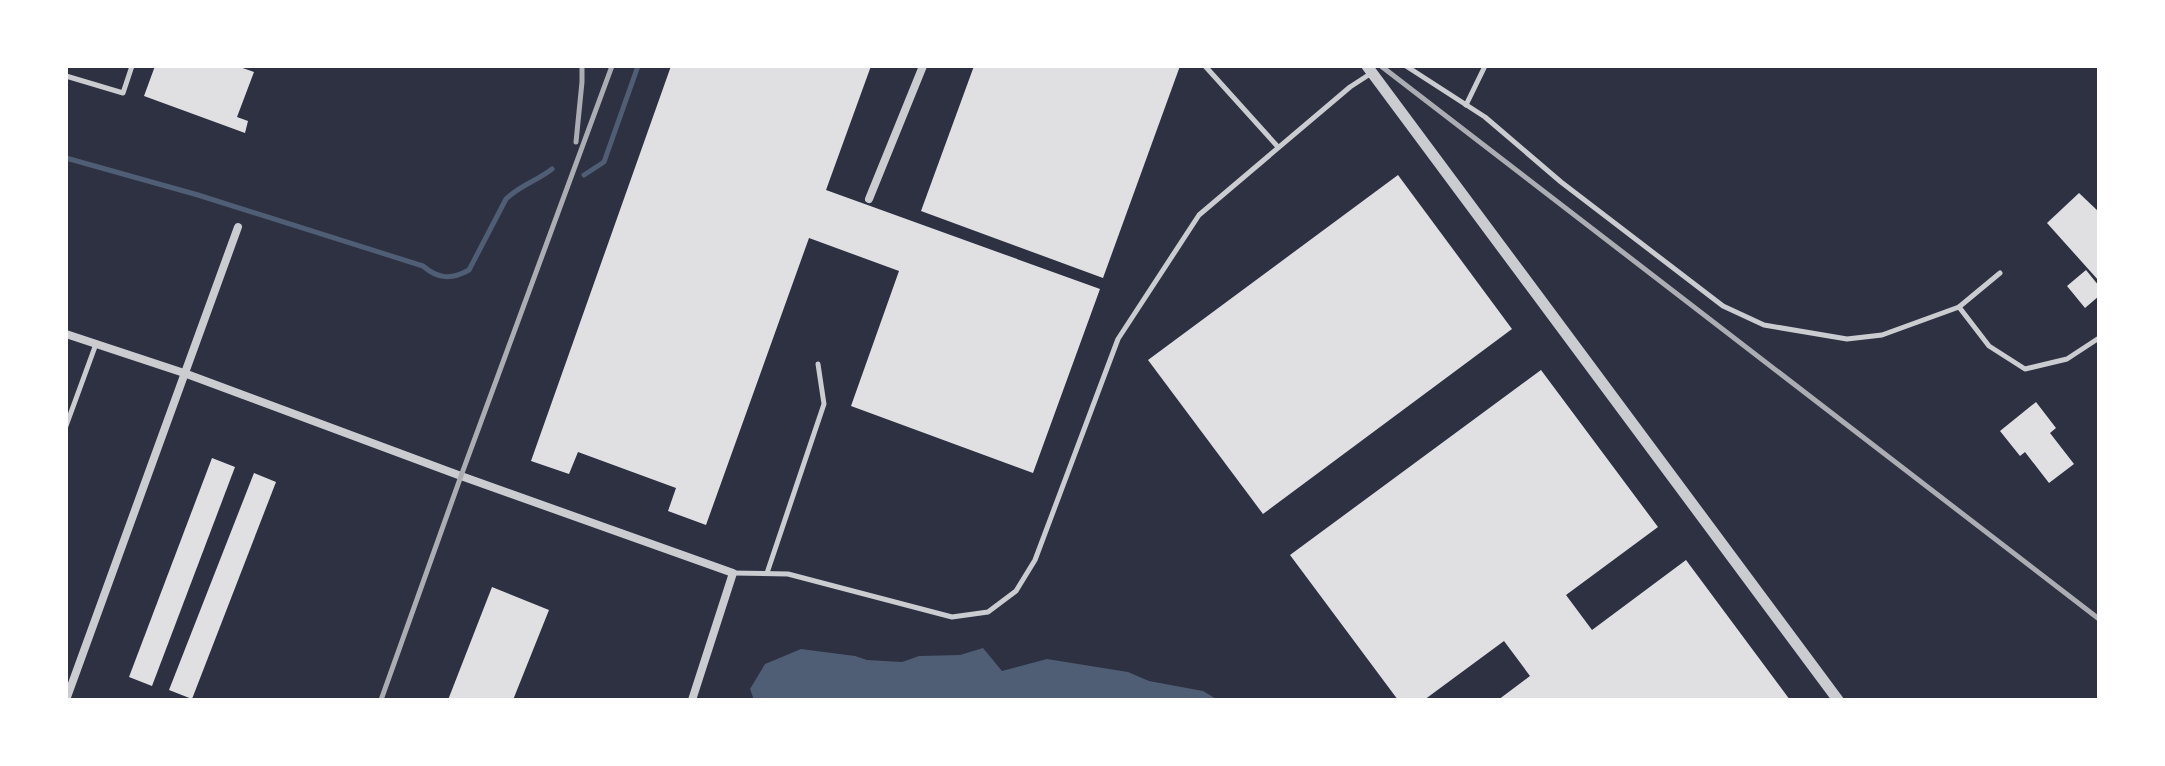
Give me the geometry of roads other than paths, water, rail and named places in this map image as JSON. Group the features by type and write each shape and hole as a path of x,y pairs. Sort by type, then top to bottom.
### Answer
{"street":[{"path":"869,199 923,66"},
{"path":"1369,69 1838,700"},
{"path":"66,700 238,227"},
{"path":"66,334 184,373 733,573 692,700"}],"lane":[{"path":"66,76 123,93 132,66"},
{"path":"1205,66 1278,147"},
{"path":"1406,66 1485,117 1561,182 1723,306 1764,325 1847,339 1882,335 1959,307 2000,273"},
{"path":"1466,105 1485,66"},
{"path":"733,573 788,574 952,617 988,612 1016,591 1035,560 1118,339 1199,215 1369,69"},
{"path":"1959,307 1989,346 2025,369 2067,359 2099,338"},
{"path":"66,426 68,411 96,344"},
{"path":"767,573 824,404 818,364"}],"water":[{"path":"983,648 1002,671 1047,659 1128,672 1149,681 1203,691 1218,700 754,700 750,689 765,664 801,649 867,660 902,662 919,656 960,655"}],"waterway":[{"path":"584,175 604,162 638,66"},
{"path":"66,158 198,195 423,266 445,277 469,270 506,199 552,169"}],"railway":[{"path":"576,142 582,66"},
{"path":"381,700 612,66"},
{"path":"1381,66 2099,619"}]}
